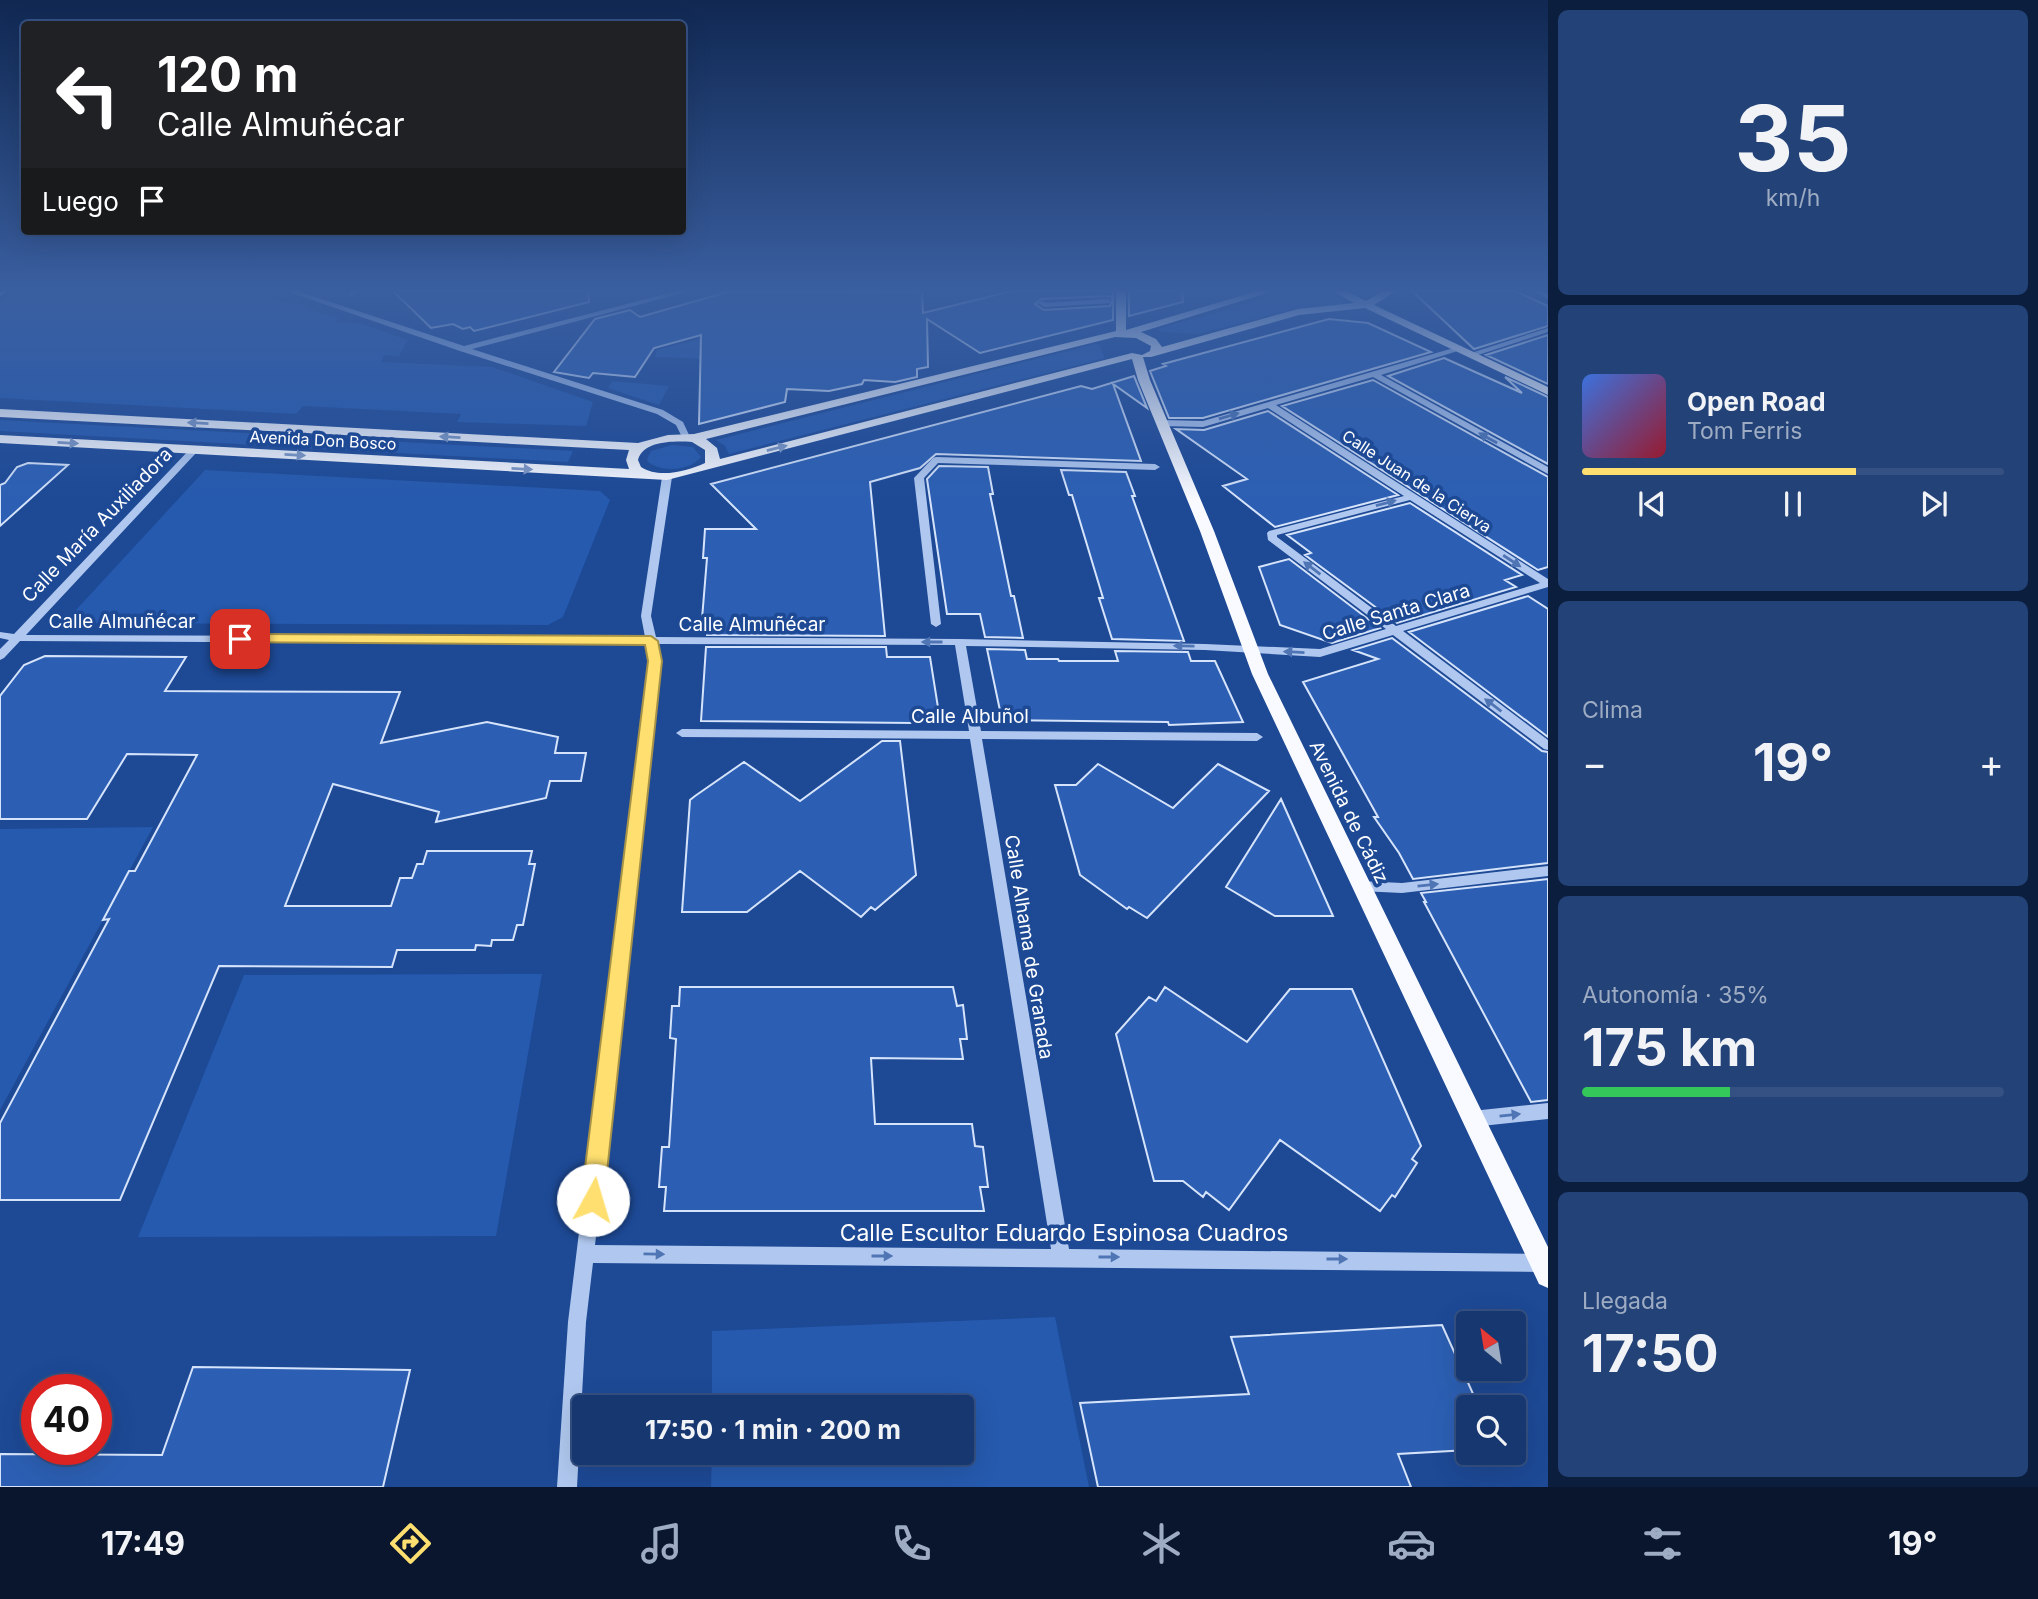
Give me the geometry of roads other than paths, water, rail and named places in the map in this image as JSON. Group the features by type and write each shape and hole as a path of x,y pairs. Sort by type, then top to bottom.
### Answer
{"main road":[{"path":"690,438 1010,360"},
{"path":"667,477 695,472 711,465 1120,360"},
{"name":"Avenida de Cádiz","path":"1143,360 1162,423 1198,508 1259,674 1545,1269"},
{"path":"1485,360 1548,391"},
{"name":"Avenida Don Bosco","path":"0,413 640,447 660,440 690,438"},
{"path":"690,438 711,446 714,459 711,465"},
{"name":"Avenida Don Bosco","path":"0,439 667,477"},
{"path":"640,447 632,460 635,467 645,474"}],"street":[{"path":"504,360 660,412 680,424 690,438"},
{"path":"1162,423 1203,424 1421,360"},
{"path":"1374,374 1548,471"},
{"name":"Calle Juan de la Cierva","path":"1269,405 1548,584"},
{"name":"Calle María Auxiliadora","path":"0,656 193,450"},
{"path":"936,624 919,478 936,460 1155,467"},
{"path":"567,1487 577,1322 655,661 646,615 667,477"},
{"path":"1413,496 1272,533 1272,538 1548,747"},
{"name":"Calle Santa Clara","path":"1252,650 1320,653 1548,584"},
{"name":"Calle Almuñécar","path":"0,635 16,638 960,642 1252,650"},
{"name":"Calle Alhama de Granada","path":"960,642 1061,1258"},
{"name":"Calle Albuñol","path":"682,733 1257,737"},
{"path":"1360,886 1402,888 1548,871"},
{"path":"1472,1119 1548,1111"},
{"name":"Calle Escultor Eduardo Espinosa Cuadros","path":"586,1254 1061,1258 1545,1269"}]}
